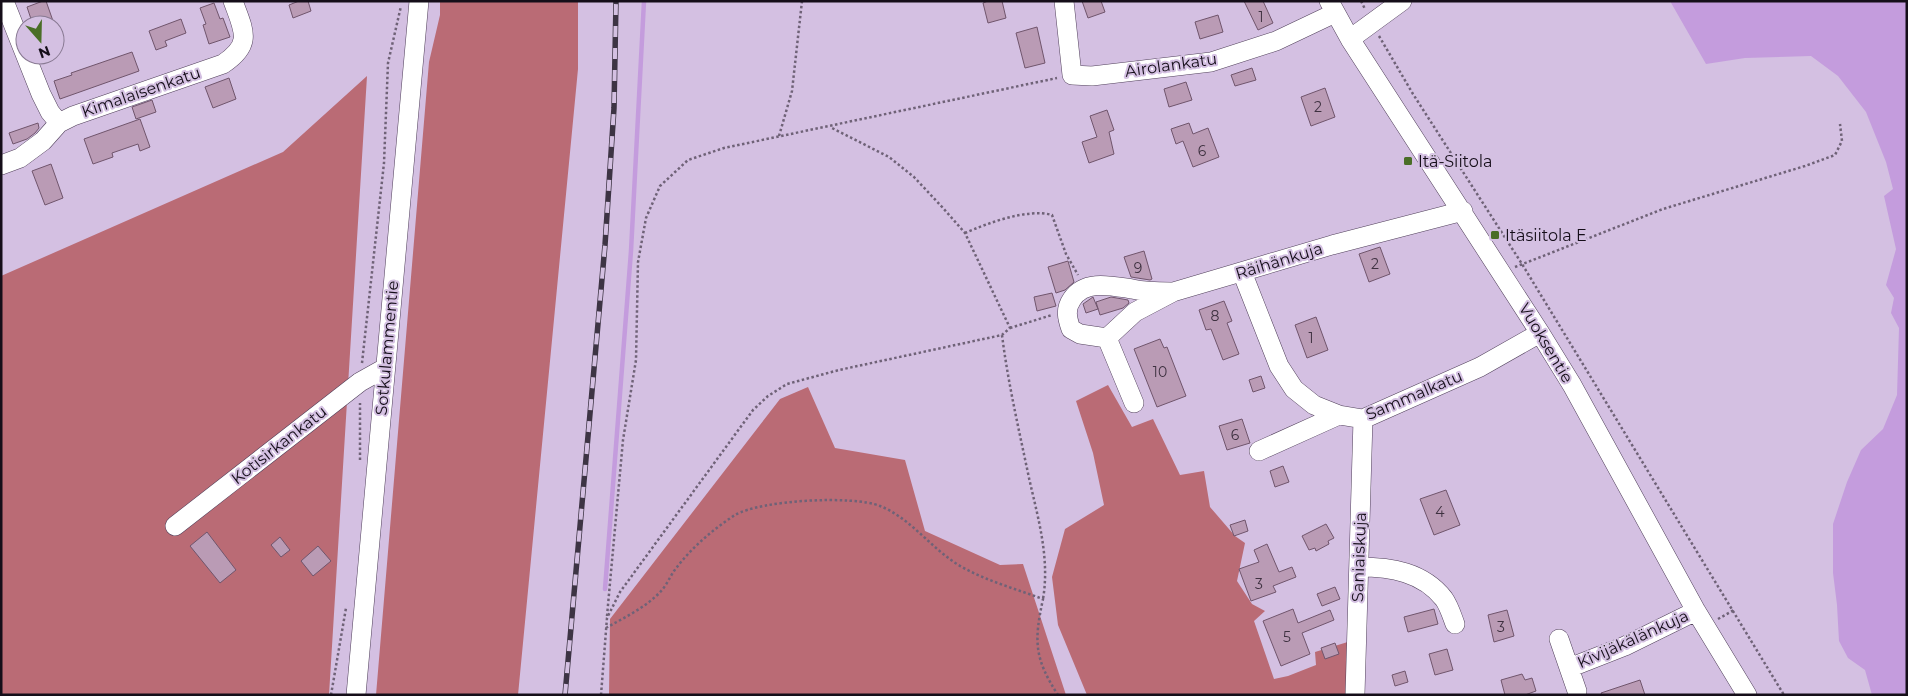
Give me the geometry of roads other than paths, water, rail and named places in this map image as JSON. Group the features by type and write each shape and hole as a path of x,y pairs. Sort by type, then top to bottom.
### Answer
{"street":[{"path":"4,1 41,94 50,112 59,123"},
{"name":"Kimalaisenkatu","path":"1,165 20,158 43,141 59,123 72,116 222,64 235,56 242,46 244,32 233,1"},
{"name":"Sotkulammentie","path":"356,695 419,1"},
{"name":"Airolankatu","path":"1064,1 1072,75 1092,76 1210,62 1276,40 1332,7"},
{"path":"1350,39 1402,1"},
{"name":"Vuoksentie","path":"1332,7 1350,39 1502,272 1572,385 1696,611 1747,695"},
{"name":"Räihänkuja","path":"1107,338 1136,312 1173,292 1332,245 1462,211"},
{"name":"Sammalkatu","path":"1242,272 1278,366 1294,389 1314,405 1339,415 1363,418 1480,367 1540,332"},
{"path":"1134,403 1107,338 1080,334 1071,328 1067,312 1069,303 1075,294 1085,287 1110,285 1157,292 1173,292"},
{"name":"Kotisirkankatu","path":"175,526 360,382 385,368"},
{"path":"1259,451 1339,415"},
{"name":"Saniaiskuja","path":"1355,695 1363,418"},
{"path":"1359,567 1377,567 1408,572 1426,582 1445,600 1456,624"},
{"name":"Kivijäkälänkuja","path":"1569,668 1625,646 1696,611"},
{"path":"1560,639 1578,691"}],"waterway":[{"path":"605,589 631,251 644,1"}],"railway":[{"path":"565,695 605,245 614,108 616,1"}],"place":[{"name":"Itä-Siitola","path":"1408,161"},
{"name":"Itäsiitola E","path":"1495,235"}]}
